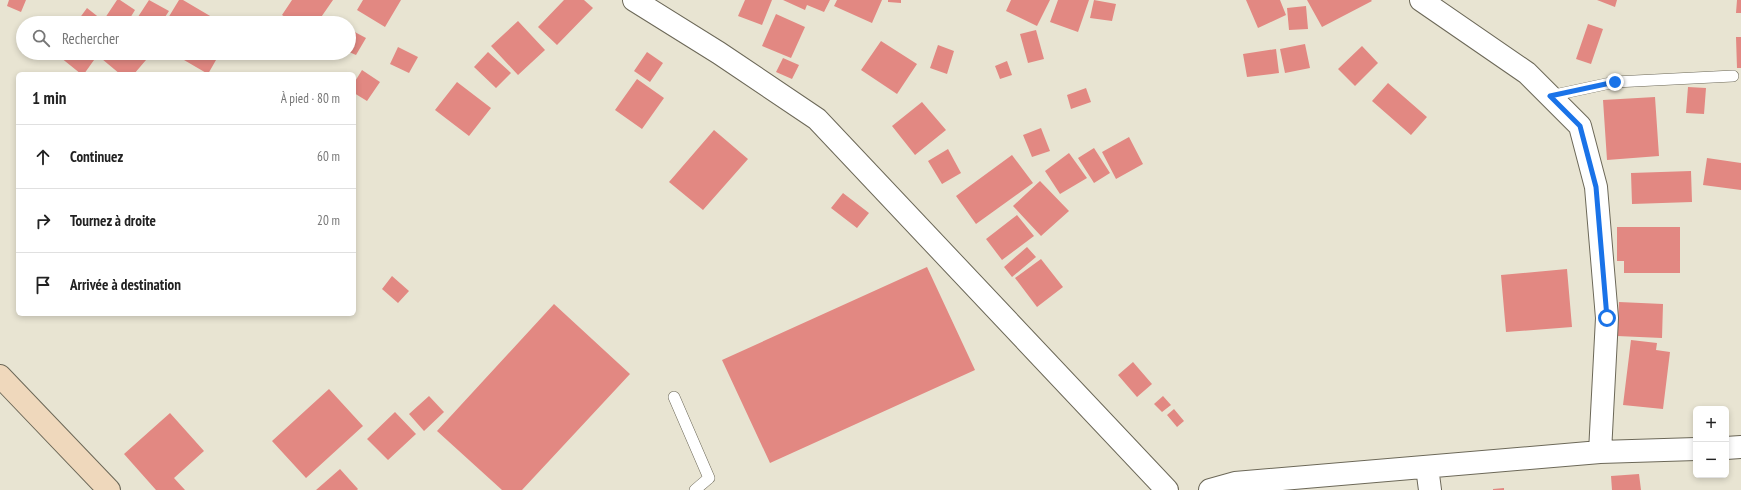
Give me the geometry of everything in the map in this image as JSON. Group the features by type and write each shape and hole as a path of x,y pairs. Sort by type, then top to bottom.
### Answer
{"main road":[{"path":"0,376 109,490"}],"street":[{"path":"634,0 719,53 817,119 1167,490"},
{"path":"1421,0 1527,73 1580,126 1596,187 1607,318 1600,452"},
{"path":"1729,448 1741,447"},
{"path":"1210,490 1235,483 1600,452 1693,449"},
{"path":"1427,467 1430,490"}],"lane":[{"path":"1550,96 1615,82 1733,76"},
{"path":"674,397 709,478 695,490"}],"building":[{"path":"9,0 26,0 21,12 7,6"},
{"path":"117,0 120,0 135,10 131,16 106,16"},
{"path":"149,0 169,11 166,16 139,16"},
{"path":"179,0 183,0 210,16 169,16"},
{"path":"292,0 333,0 322,16 282,15"},
{"path":"363,0 401,0 385,27 357,10"},
{"path":"564,0 584,0 593,8 557,45 538,27"},
{"path":"745,0 772,0 762,25 738,16"},
{"path":"783,0 830,0 824,12 807,5 805,10"},
{"path":"837,0 882,0 872,23 834,6"},
{"path":"888,0 901,0 901,3 888,2"},
{"path":"1011,0 1050,0 1037,26 1006,11"},
{"path":"1058,0 1089,0 1078,32 1050,22"},
{"path":"1094,0 1116,4 1112,21 1090,18"},
{"path":"1246,0 1280,0 1286,15 1258,28"},
{"path":"1307,0 1371,0 1372,1 1322,27"},
{"path":"1597,0 1617,0 1615,7"},
{"path":"1737,0 1741,0 1741,13 1736,13"},
{"path":"1306,6 1308,29 1289,30 1287,8"},
{"path":"87,8 97,16 81,16"},
{"path":"776,14 805,27 791,58 762,46"},
{"path":"518,21 545,50 518,75 491,46"},
{"path":"1588,24 1603,29 1591,64 1576,59"},
{"path":"1036,30 1044,59 1028,63 1020,34"},
{"path":"356,33 366,38 356,55"},
{"path":"1736,37 1741,37 1741,68 1737,68"},
{"path":"881,41 917,64 897,94 861,70"},
{"path":"1305,44 1310,68 1285,73 1280,49"},
{"path":"938,45 954,51 947,74 930,68"},
{"path":"1362,46 1378,63 1355,86 1338,69"},
{"path":"398,47 418,57 409,73 390,64"},
{"path":"1276,49 1279,73 1247,77 1243,54"},
{"path":"488,52 511,73 496,88 474,67"},
{"path":"647,52 663,63 650,82 634,71"},
{"path":"783,58 799,65 792,79 776,72"},
{"path":"64,60 94,60 85,72 79,72"},
{"path":"103,60 146,60 136,72 118,72"},
{"path":"184,60 216,60 209,72 205,72"},
{"path":"1007,61 1012,75 1000,79 995,66"},
{"path":"362,70 380,82 367,101 356,94 356,80"},
{"path":"637,79 664,98 642,129 615,110"},
{"path":"457,82 491,108 469,136 435,110"},
{"path":"1388,83 1427,117 1411,135 1372,101"},
{"path":"1688,87 1706,88 1704,114 1686,113"},
{"path":"1086,88 1091,102 1071,109 1067,95"},
{"path":"1655,97 1659,156 1607,160 1603,100"},
{"path":"922,102 946,130 915,155 892,126"},
{"path":"1041,128 1050,151 1032,157 1023,135"},
{"path":"714,130 748,159 703,210 669,182"},
{"path":"1129,137 1143,164 1116,179 1102,152"},
{"path":"1094,148 1110,173 1094,183 1078,158"},
{"path":"948,149 961,173 942,184 928,161"},
{"path":"1069,153 1087,178 1060,194 1045,171"},
{"path":"1012,155 1033,183 976,224 956,196"},
{"path":"1707,158 1741,163 1741,190 1703,185"},
{"path":"1691,171 1692,202 1632,204 1631,173"},
{"path":"1040,181 1069,211 1041,236 1013,206"},
{"path":"843,193 869,213 857,228 831,208"},
{"path":"1017,215 1034,236 1002,260 986,239"},
{"path":"1617,227 1680,227 1680,273 1624,273 1624,261 1617,261"},
{"path":"1027,247 1036,257 1012,277 1004,267"},
{"path":"1041,259 1063,287 1037,307 1015,278"},
{"path":"927,267 975,370 770,463 722,360"},
{"path":"1567,269 1572,327 1506,332 1501,275"},
{"path":"392,276 409,291 398,303 382,289"},
{"path":"1619,302 1663,304 1662,338 1617,336"},
{"path":"554,304 630,374 522,490 502,490 437,431"},
{"path":"1631,340 1657,343 1656,350 1670,352 1663,409 1623,405"},
{"path":"1133,362 1152,384 1137,397 1118,375"},
{"path":"329,389 363,426 306,478 272,441"},
{"path":"429,396 444,412 424,431 409,414"},
{"path":"1163,396 1171,405 1162,412 1154,404"},
{"path":"1174,409 1184,421 1177,427 1167,415"},
{"path":"395,412 416,434 388,460 367,439"},
{"path":"170,413 204,451 174,478 185,490 156,490 124,454"},
{"path":"340,469 358,489 357,490 316,490"},
{"path":"1639,474 1641,490 1612,490 1611,476"},
{"path":"1504,488 1504,490 1493,490 1493,489"}],"route":[{"path":"1607,318 1596,187 1580,126 1550,96 1615,82"}]}
